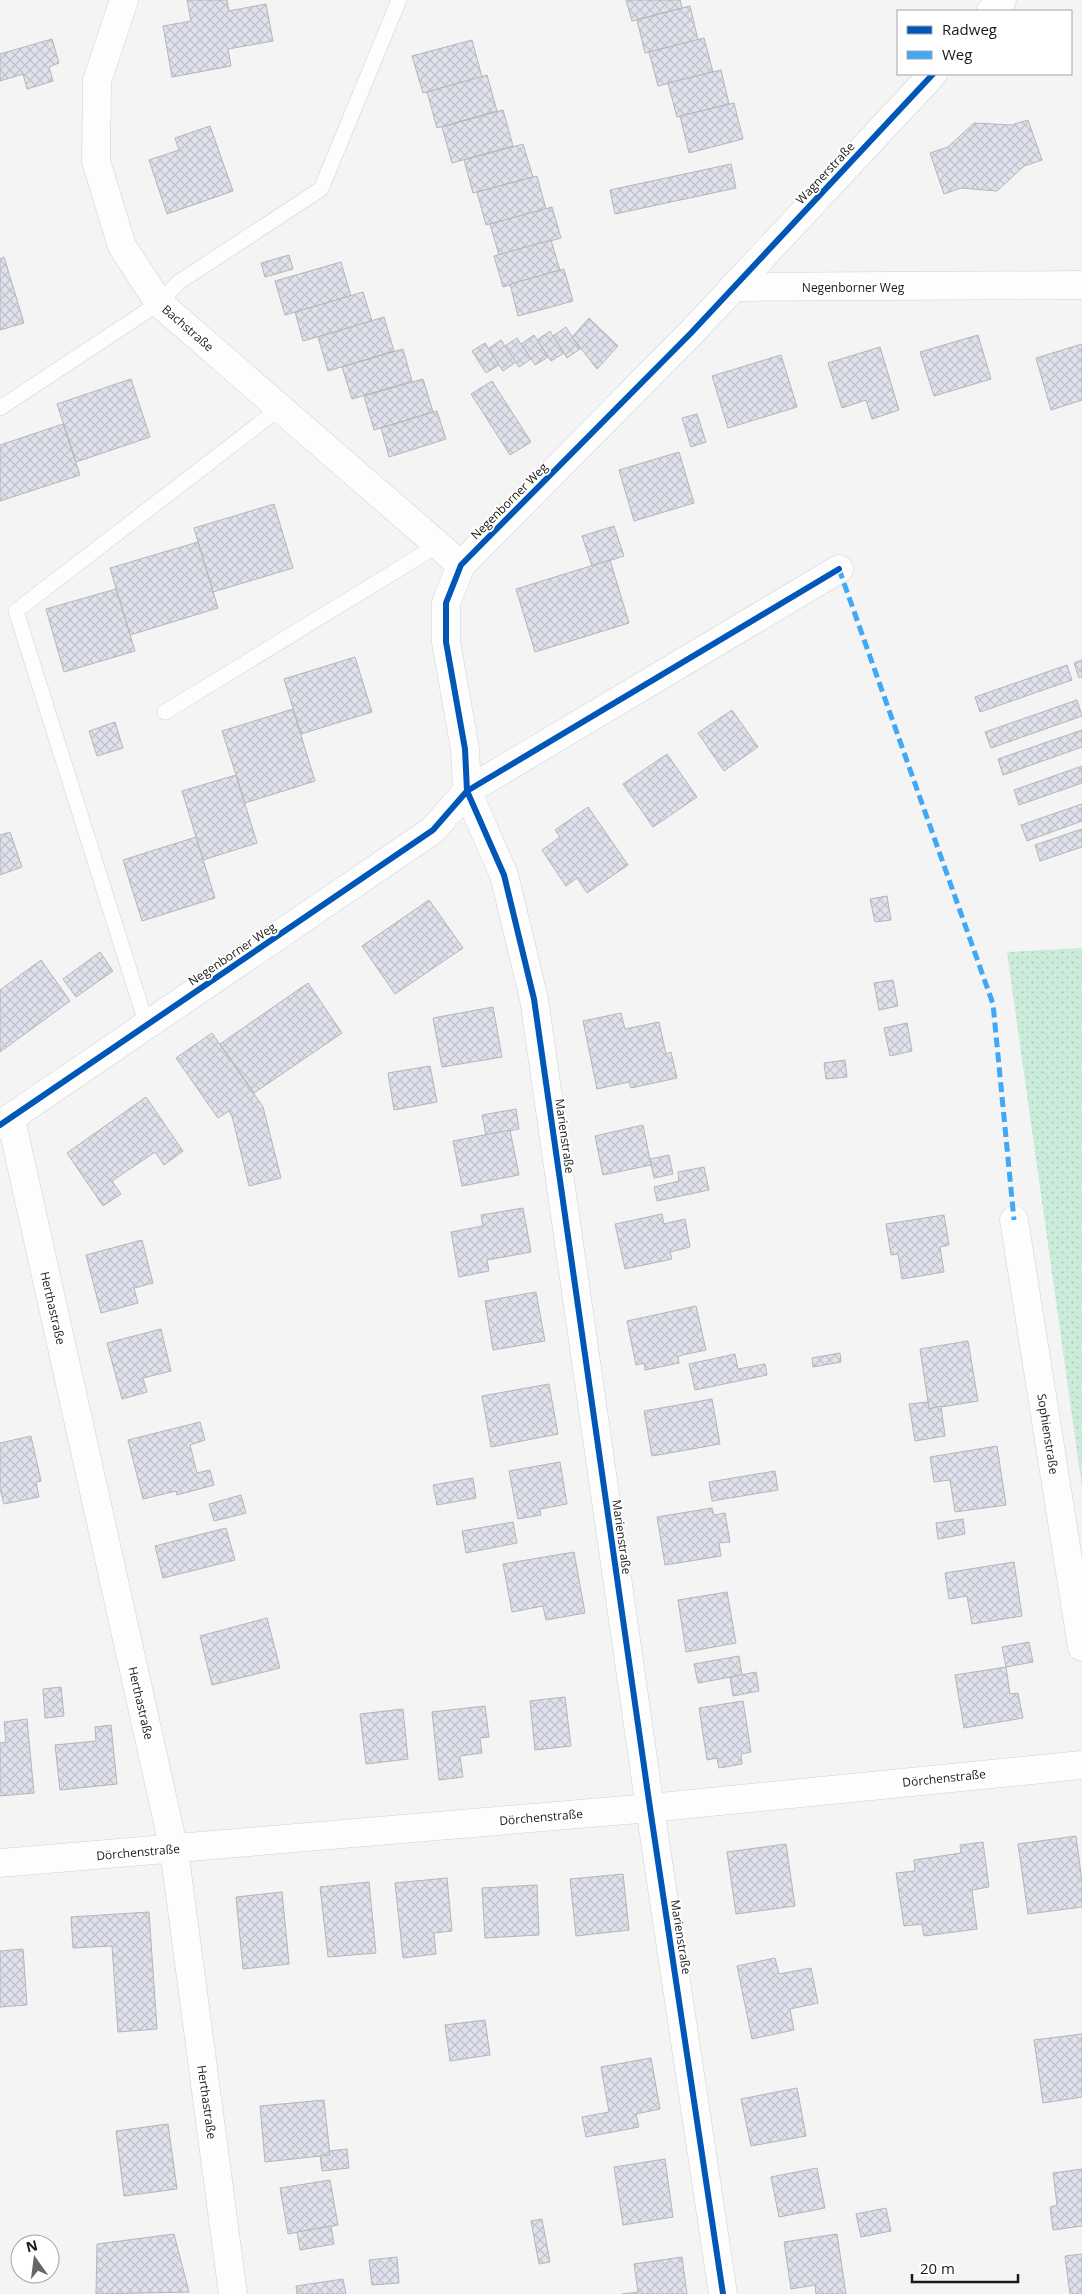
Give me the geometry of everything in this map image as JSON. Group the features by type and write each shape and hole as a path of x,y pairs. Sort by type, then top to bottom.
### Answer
{"street":[{"name":"Bachstraße","path":"124,0 97,82 96,161 122,246 159,303 461,565"},
{"path":"992,10 1002,0"},
{"name":"Wagnerstraße","path":"733,287 932,75"},
{"name":"Negenborner Weg","path":"467,791 465,750 446,642 446,603 461,565 733,287 1082,285"},
{"name":"Negenborner Weg","path":"6,1122 433,830 467,791 838,569"},
{"name":"Marienstraße","path":"467,791 504,876 534,999 650,1808 723,2294"},
{"name":"Herthastraße","path":"6,1122 174,1850 233,2294"},
{"name":"Sophienstraße","path":"1014,1220 1082,1647"},
{"name":"Dörchenstraße","path":"0,1863 174,1850 650,1808 1082,1765"}],"lane":[{"path":"0,408 159,303 179,282 321,189 399,0"},
{"path":"147,1026 16,611 280,408"},
{"path":"165,712 438,546"}],"green space":[{"path":"1082,948 1082,1487 1007,952"}],"building":[{"path":"187,0 227,0 229,11 266,4 273,41 228,49 231,66 172,77 163,26 191,21"},
{"path":"626,0 680,0 682,8 632,21"},
{"path":"690,6 698,40 645,53 637,20"},
{"path":"704,38 713,72 658,86 649,52"},
{"path":"52,39 59,63 49,67 53,81 27,89 23,74 0,81 0,54"},
{"path":"472,40 482,77 423,93 412,56"},
{"path":"721,70 729,104 677,117 668,83"},
{"path":"487,75 497,111 437,128 427,92"},
{"path":"734,103 743,139 689,153 680,116"},
{"path":"503,110 513,146 452,163 442,127"},
{"path":"1028,120 1042,160 1024,166 997,191 961,188 944,194 930,153 948,147 974,123 1011,125"},
{"path":"210,126 233,191 167,214 149,160 179,150 175,138"},
{"path":"523,144 533,177 473,193 464,160"},
{"path":"731,164 736,188 615,214 610,190"},
{"path":"537,176 546,209 486,225 477,192"},
{"path":"552,207 561,238 499,255 490,224"},
{"path":"551,240 560,270 503,287 494,256"},
{"path":"289,255 293,269 265,277 261,263"},
{"path":"4,257 24,323 0,330 0,259"},
{"path":"341,262 351,296 285,315 275,281"},
{"path":"564,269 573,301 518,316 510,284"},
{"path":"363,292 372,321 303,341 295,312"},
{"path":"384,317 394,351 328,371 318,337"},
{"path":"589,318 618,346 597,369 572,337"},
{"path":"566,327 580,349 567,358 553,336"},
{"path":"550,331 564,353 551,361 537,340"},
{"path":"534,335 548,357 535,365 521,344"},
{"path":"978,335 991,379 934,396 920,352"},
{"path":"517,338 531,359 519,367 505,346"},
{"path":"501,340 516,362 503,371 488,349"},
{"path":"485,343 499,365 486,373 472,351"},
{"path":"1082,344 1082,400 1051,410 1036,358"},
{"path":"880,347 899,410 872,419 866,400 842,408 828,363"},
{"path":"403,349 412,381 352,399 342,367"},
{"path":"781,355 797,407 728,428 712,376"},
{"path":"131,379 150,437 76,462 57,404"},
{"path":"423,379 433,412 374,430 364,396"},
{"path":"492,381 531,442 510,455 471,394"},
{"path":"437,411 446,439 389,457 381,428"},
{"path":"697,414 706,442 691,447 682,418"},
{"path":"63,424 80,475 0,501 0,445"},
{"path":"679,452 694,503 634,521 619,470"},
{"path":"274,504 293,568 213,592 194,528"},
{"path":"614,526 624,556 592,566 582,536"},
{"path":"198,542 218,608 130,635 110,568"},
{"path":"610,560 629,623 535,652 516,589"},
{"path":"116,589 135,651 64,672 46,609"},
{"path":"355,657 372,712 301,734 284,679"},
{"path":"1082,660 1082,677 1079,678 1074,663"},
{"path":"1067,665 1072,680 980,712 975,697"},
{"path":"1077,700 1082,716 991,748 985,732"},
{"path":"293,709 315,781 245,803 222,731"},
{"path":"732,710 758,747 724,771 698,733"},
{"path":"115,722 123,748 97,756 89,731"},
{"path":"1082,730 1082,747 1003,775 998,759"},
{"path":"667,754 697,797 653,827 623,784"},
{"path":"1082,766 1082,783 1019,805 1014,790"},
{"path":"236,775 257,843 203,860 182,791"},
{"path":"1082,804 1082,821 1027,841 1021,825"},
{"path":"588,807 628,865 587,893 577,878 566,886 542,850 560,837 555,830"},
{"path":"1082,829 1082,847 1040,861 1035,845"},
{"path":"10,832 22,867 0,875 0,835"},
{"path":"196,837 215,898 142,921 123,860"},
{"path":"887,896 891,920 875,922 870,899"},
{"path":"429,900 463,948 395,994 362,946"},
{"path":"100,952 113,971 76,997 63,979"},
{"path":"41,960 70,1001 0,1052 0,990"},
{"path":"893,980 898,1006 879,1010 874,983"},
{"path":"308,983 342,1033 254,1093 220,1044"},
{"path":"493,1007 502,1057 442,1067 433,1018"},
{"path":"621,1013 625,1029 659,1022 666,1054 671,1052 677,1078 631,1088 629,1082 597,1089 583,1021"},
{"path":"907,1023 912,1051 890,1056 884,1028"},
{"path":"212,1033 263,1107 281,1178 249,1186 232,1116 229,1111 218,1118 176,1058"},
{"path":"845,1060 847,1077 826,1079 824,1063"},
{"path":"430,1066 437,1102 394,1110 388,1073"},
{"path":"146,1097 183,1151 164,1165 155,1152 112,1181 121,1194 103,1206 67,1153"},
{"path":"516,1109 519,1129 486,1135 482,1115"},
{"path":"643,1125 651,1165 603,1175 595,1136"},
{"path":"510,1130 519,1175 462,1186 453,1141"},
{"path":"669,1155 673,1174 654,1178 650,1159"},
{"path":"704,1167 709,1190 657,1201 654,1187 679,1181 678,1172"},
{"path":"523,1208 531,1252 487,1260 489,1271 459,1277 451,1232 483,1226 481,1215"},
{"path":"662,1214 664,1224 685,1219 690,1247 670,1252 672,1259 625,1269 615,1224"},
{"path":"944,1215 949,1245 940,1247 944,1272 902,1279 898,1254 891,1255 886,1224"},
{"path":"142,1240 153,1283 134,1288 138,1303 101,1313 86,1255"},
{"path":"536,1292 545,1341 493,1350 485,1301"},
{"path":"696,1306 706,1350 678,1356 679,1363 645,1370 644,1363 636,1365 627,1321"},
{"path":"161,1329 171,1371 143,1378 147,1392 122,1399 107,1343"},
{"path":"968,1341 978,1401 929,1409 920,1349"},
{"path":"840,1353 841,1362 813,1367 812,1358"},
{"path":"735,1354 738,1369 765,1364 767,1375 695,1390 689,1364"},
{"path":"549,1384 558,1434 491,1447 482,1396"},
{"path":"712,1399 720,1444 652,1456 644,1411"},
{"path":"928,1402 929,1409 941,1406 945,1436 915,1441 909,1404"},
{"path":"200,1422 205,1440 190,1445 197,1473 210,1470 214,1485 177,1495 176,1491 143,1499 128,1440"},
{"path":"31,1436 41,1481 36,1482 39,1497 4,1504 0,1489 0,1443"},
{"path":"997,1446 1006,1505 955,1512 950,1480 934,1482 930,1457"},
{"path":"560,1462 567,1504 540,1509 541,1515 518,1519 509,1471"},
{"path":"775,1471 778,1490 712,1501 709,1482"},
{"path":"473,1478 476,1498 437,1505 433,1485"},
{"path":"241,1495 246,1513 214,1521 209,1504"},
{"path":"712,1508 714,1515 725,1513 730,1542 719,1543 721,1556 665,1565 657,1517"},
{"path":"963,1519 965,1534 938,1539 936,1523"},
{"path":"513,1522 517,1543 466,1553 462,1531"},
{"path":"226,1528 235,1560 163,1578 155,1546"},
{"path":"574,1552 585,1613 546,1620 543,1606 512,1612 503,1564"},
{"path":"1014,1562 1022,1616 972,1624 967,1596 949,1599 945,1573"},
{"path":"727,1592 736,1643 686,1652 678,1600"},
{"path":"267,1618 280,1668 212,1685 200,1636"},
{"path":"1029,1642 1033,1662 1006,1667 1002,1647"},
{"path":"739,1656 742,1675 698,1683 694,1664"},
{"path":"1006,1667 1010,1694 1018,1693 1023,1718 964,1728 955,1675"},
{"path":"756,1672 759,1691 733,1696 730,1677"},
{"path":"61,1687 64,1716 45,1718 43,1689"},
{"path":"565,1697 571,1746 535,1750 530,1701"},
{"path":"743,1701 751,1752 741,1754 742,1764 719,1768 717,1758 707,1760 699,1708"},
{"path":"485,1706 489,1737 480,1738 482,1753 460,1756 463,1777 439,1780 432,1712"},
{"path":"403,1709 408,1759 366,1764 360,1714"},
{"path":"27,1719 34,1793 0,1796 0,1743 6,1742 4,1722"},
{"path":"111,1725 117,1784 60,1790 55,1745 96,1741 95,1727"},
{"path":"1076,1836 1082,1882 1082,1907 1028,1914 1018,1844"},
{"path":"983,1842 989,1887 972,1890 977,1929 924,1936 922,1924 904,1926 896,1873 915,1871 914,1860 961,1853 960,1845"},
{"path":"786,1844 795,1906 736,1914 727,1852"},
{"path":"623,1874 629,1930 576,1936 570,1879"},
{"path":"447,1878 452,1931 434,1933 436,1954 403,1958 395,1883"},
{"path":"369,1882 376,1953 328,1957 320,1887"},
{"path":"537,1885 539,1935 485,1938 482,1888"},
{"path":"282,1892 289,1964 243,1969 236,1897"},
{"path":"149,1912 157,2029 118,2032 112,1946 73,1948 71,1917"},
{"path":"23,1949 27,2005 0,2007 0,1951"},
{"path":"775,1958 779,1974 811,1968 818,2003 790,2009 794,2030 752,2039 737,1966"},
{"path":"485,2020 490,2055 450,2061 445,2025"},
{"path":"1082,2034 1082,2097 1043,2103 1034,2040"},
{"path":"651,2058 660,2109 636,2114 639,2127 586,2137 582,2117 609,2112 601,2067"},
{"path":"797,2088 806,2136 751,2146 741,2099"},
{"path":"324,2100 330,2155 265,2162 260,2106"},
{"path":"168,2124 177,2189 124,2196 116,2131"},
{"path":"347,2149 349,2168 322,2171 320,2155 330,2155 329,2151"},
{"path":"665,2159 673,2217 623,2225 614,2167"},
{"path":"817,2168 825,2208 779,2217 771,2177"},
{"path":"1082,2169 1082,2226 1053,2230 1050,2207 1057,2205 1053,2173"},
{"path":"330,2180 338,2225 288,2234 280,2188"},
{"path":"886,2208 891,2231 861,2237 856,2214"},
{"path":"542,2219 550,2262 539,2264 531,2221"},
{"path":"331,2226 334,2244 300,2250 297,2232"},
{"path":"174,2234 189,2292 96,2294 97,2244"},
{"path":"837,2234 846,2294 816,2294 815,2285 791,2289 784,2242"},
{"path":"1082,2254 1082,2294 1070,2294 1065,2256"},
{"path":"397,2257 399,2283 372,2285 369,2260"},
{"path":"682,2257 687,2294 622,2294 638,2292 634,2264"},
{"path":"343,2279 346,2294 297,2294 296,2286"}],"marked path":[{"path":"839,569 993,1004 1014,1220"}],"cycle path":[{"path":"0,1125 433,830 467,791 465,749 446,642 446,603 461,565 691,333 932,75"},
{"path":"723,2294 650,1808 534,999 504,875 467,791 839,569"}]}
